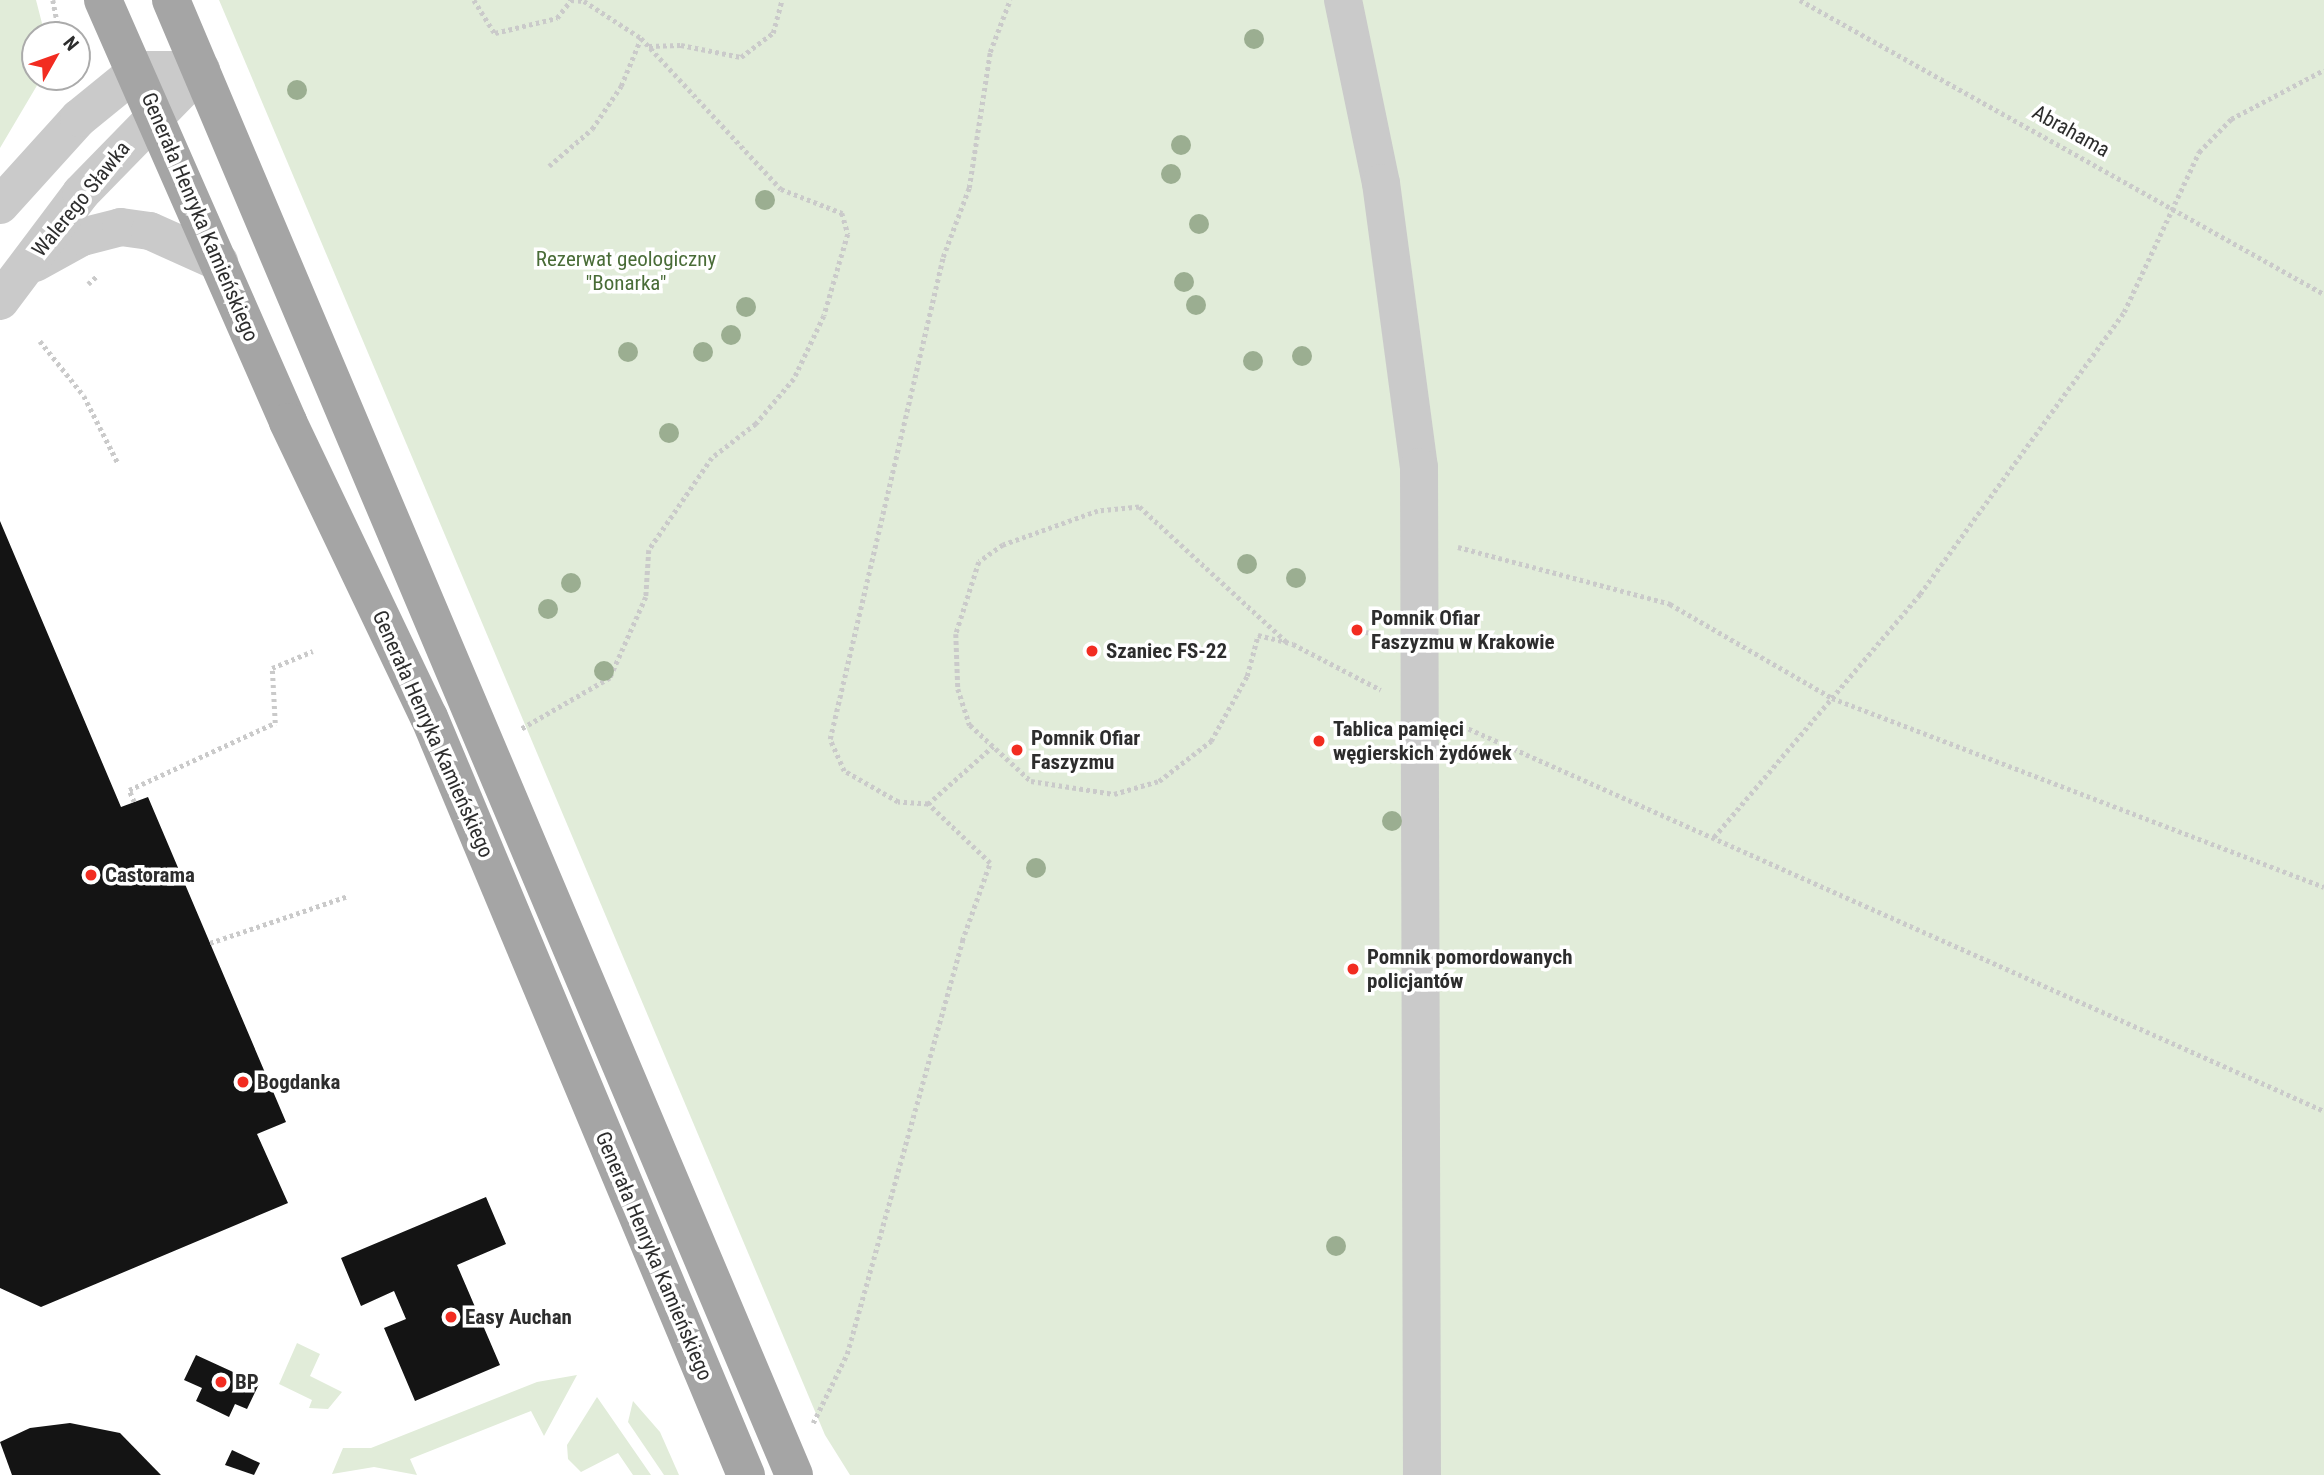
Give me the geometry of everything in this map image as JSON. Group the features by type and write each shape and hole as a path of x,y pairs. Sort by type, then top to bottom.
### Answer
{"main road":[{"name":"Generała Henryka Kamieńskiego","path":"103,0 138,71 219,262 429,717 747,1475"},
{"name":"Generała Henryka Kamieńskiego","path":"171,0 794,1475"}],"street":[{"path":"1343,0 1381,183 1419,467 1422,1475"},
{"path":"0,205 79,118 138,71 201,70"},
{"name":"Walerego Sławka","path":"10,288 80,193 155,112 201,70"},
{"name":"Walerego Sławka","path":"10,288 58,248 121,227 150,231 219,262"}],"path":[{"path":"53,0 57,21"},
{"path":"474,0 495,33 557,18 571,0 584,1 641,38 781,189 842,213 848,234 824,316 794,379 756,424 712,458 649,550 646,597 610,678 513,733"},
{"path":"648,46 681,45 741,57 773,33 782,0"},
{"path":"810,1428 847,1354 962,941 990,863 928,804 898,802 845,771 830,739 943,257 969,188 990,52 1010,0"},
{"name":"Abrahama","path":"1800,0 2171,204 2324,293"},
{"path":"549,166 592,129 621,86 641,38"},
{"path":"1714,837 1920,594 2124,312 2171,204 2199,152 2231,119 2324,70"},
{"path":"40,341 84,396 118,463"},
{"path":"1286,642 1139,506 1098,511 1003,545 979,562 965,593 956,634 958,689 970,725 1031,781 1114,794 1160,781 1211,741 1247,676 1258,635 1286,642 1418,709 1714,837 2324,1111"},
{"path":"1418,536 1670,604 1832,698 2324,887"},
{"path":"1365,632 1382,634"},
{"path":"134,802 130,790 275,723 272,668 313,651"},
{"path":"928,804 993,746"},
{"path":"210,943 348,895"}],"green space":[{"path":"0,0 36,0 41,21 21,21 21,91 34,91 0,148"},
{"name":"Rezerwat geologiczny \"Bonarka\"","path":"219,0 2324,0 2324,1475 850,1475 825,1435"},
{"path":"297,1343 320,1354 310,1376 342,1392 328,1409 309,1408 312,1400 279,1384"},
{"path":"577,1375 544,1436 531,1411 410,1459 417,1475 374,1467 332,1474 343,1448 371,1448 537,1382"},
{"path":"597,1397 651,1475 633,1475 618,1453 581,1472 568,1459 567,1445"},
{"path":"633,1401 660,1432 679,1475 664,1475 628,1422"}],"building":[{"name":"Castorama","path":"0,521 121,807 148,797 286,1122 257,1134 288,1203 41,1307 0,1288"},
{"path":"486,1197 506,1244 457,1265 500,1365 415,1401 384,1328 406,1319 394,1291 361,1306 341,1258"},
{"name":"BP","path":"196,1355 259,1384 247,1409 235,1404 229,1417 196,1401 202,1388 184,1380"},
{"path":"70,1423 120,1433 161,1475 12,1475 0,1442 30,1428"},
{"path":"232,1450 260,1463 254,1475 225,1465"}],"place":[{"name":"Pomnik Ofiar Faszyzmu w Krakowie","path":"1357,630"},
{"name":"Szaniec FS-22","path":"1092,651"},
{"name":"Tablica pamięci węgierskich żydówek","path":"1319,741"},
{"name":"Pomnik Ofiar Faszyzmu","path":"1017,750"},
{"name":"Castorama","path":"91,875"},
{"name":"Pomnik pomordowanych policjantów","path":"1353,969"},
{"name":"Bogdanka","path":"243,1082"},
{"name":"Easy Auchan","path":"451,1317"},
{"name":"BP","path":"221,1382"}]}
